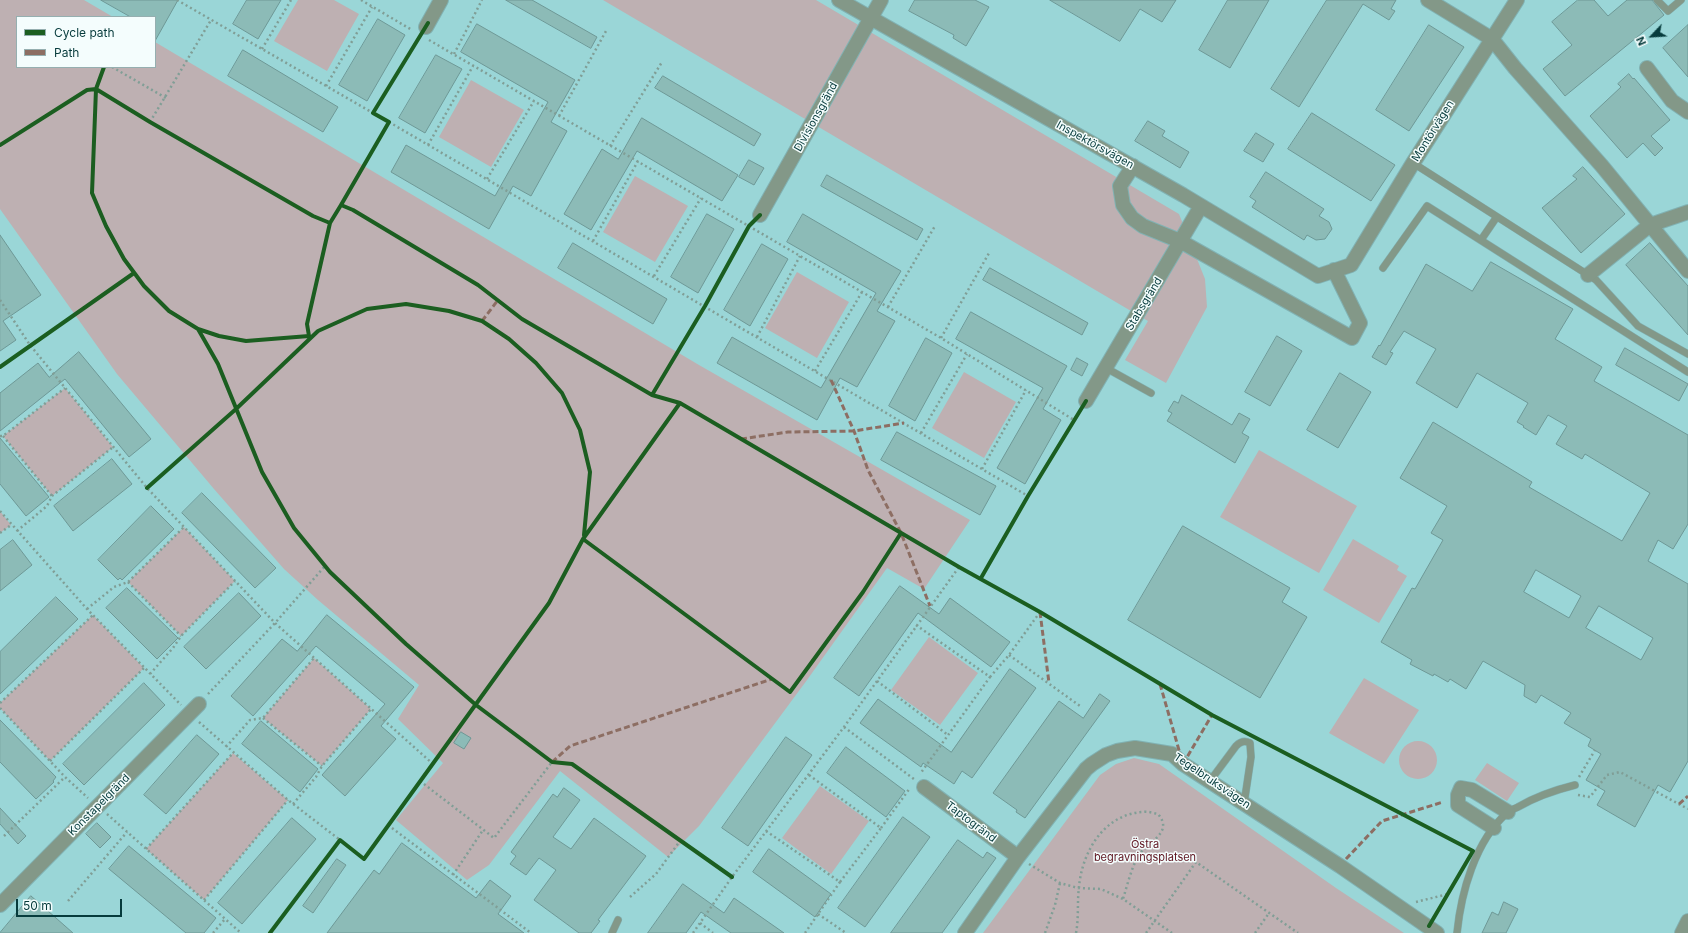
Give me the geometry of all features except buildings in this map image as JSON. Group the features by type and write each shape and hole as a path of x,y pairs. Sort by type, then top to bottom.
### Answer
{"street":[{"path":"425,28 441,0"},
{"name":"Inspektörsvägen","path":"839,0 1133,166 1318,276 1351,265"},
{"name":"Divisionsgränd","path":"760,216 880,0"},
{"path":"1428,0 1492,39 1515,68 1602,166 1688,271"},
{"name":"Montörvägen","path":"1351,265 1413,163 1517,0"},
{"path":"1647,68 1672,101 1688,112"},
{"path":"1133,166 1120,186 1123,205 1132,218 1143,226 1180,241 1352,338 1360,323 1334,270"},
{"name":"Stabsgränd","path":"1086,401 1201,206"},
{"path":"1588,275 1650,225 1688,212"},
{"name":"Konstapelgränd","path":"0,905 194,709"},
{"name":"Tegelbruksvägen","path":"965,933 1018,857 1086,769 1106,755 1135,748 1172,754 1184,764 1340,866 1438,933"},
{"name":"Taptogränd","path":"920,783 1018,857"},
{"path":"1494,828 1458,805 1458,795 1461,788 1472,790 1508,812"},
{"path":"1682,933 1688,921"}],"lane":[{"path":"1657,0 1668,12 1681,0"},
{"path":"1413,163 1496,218 1588,275 1610,293 1638,326 1688,354"},
{"path":"1383,268 1427,206 1688,372"},
{"path":"1482,240 1496,218"},
{"path":"1106,368 1152,393"},
{"path":"1210,781 1236,746 1248,738 1251,757 1244,804"},
{"path":"1457,933 1460,911 1468,878 1476,856 1494,828 1508,812 1540,796 1575,785"},
{"path":"612,933 618,920"}],"path":[{"path":"177,0 378,116"},
{"path":"262,49 291,0"},
{"path":"361,0 372,7 425,28 454,54 473,66 941,338 1074,420"},
{"path":"454,54 482,0"},
{"path":"326,86 372,7"},
{"path":"150,122 166,98 211,20"},
{"path":"559,116 606,31"},
{"path":"610,146 662,62"},
{"path":"428,145 473,66"},
{"path":"114,68 166,98"},
{"path":"487,179 534,101"},
{"path":"373,113 377,107"},
{"path":"143,118 157,126"},
{"path":"384,119 1028,496"},
{"path":"385,129 389,122"},
{"path":"593,241 638,161"},
{"path":"653,276 701,198"},
{"path":"745,233 749,226 760,216"},
{"path":"888,307 935,226"},
{"path":"941,338 989,253"},
{"path":"757,337 800,256"},
{"path":"815,371 862,292"},
{"path":"0,300 30,345 147,488 275,623 432,764"},
{"path":"700,313 708,300"},
{"path":"24,350 37,341"},
{"path":"921,433 967,354"},
{"path":"52,496 1,436 65,388"},
{"path":"982,469 1026,390"},
{"path":"1070,427 1086,401"},
{"path":"17,531 47,506 52,496 113,447"},
{"path":"147,488 153,483"},
{"path":"1024,503 1032,490"},
{"path":"0,511 87,609 150,674 194,709 226,747 288,800 346,845"},
{"path":"0,534 11,525"},
{"path":"87,609 114,586 128,582 184,527"},
{"path":"952,563 964,570"},
{"path":"194,709 275,623 325,566"},
{"path":"692,933 844,727 958,567"},
{"path":"150,674 173,648 181,636 235,581"},
{"path":"128,582 181,636"},
{"path":"1033,608 1046,616"},
{"path":"805,933 840,882 881,828 920,783 948,735 1040,612"},
{"path":"0,703 93,615"},
{"path":"916,625 990,677"},
{"path":"1009,655 1080,706"},
{"path":"226,747 250,720 263,718 314,658"},
{"path":"50,761 144,668"},
{"path":"877,681 948,735"},
{"path":"0,708 65,777 241,933"},
{"path":"293,804 316,777 322,766 371,709"},
{"path":"263,718 322,766"},
{"path":"844,727 920,783"},
{"path":"1575,785 1595,750"},
{"path":"146,849 233,753"},
{"path":"428,770 436,760"},
{"path":"420,781 494,838 552,762"},
{"path":"1567,787 1577,794 1590,797 1608,775 1620,772 1688,809"},
{"path":"809,775 881,828"},
{"path":"415,788 424,776"},
{"path":"4,836 65,777"},
{"path":"204,900 288,800"},
{"path":"1076,933 1078,920 1078,888 1081,870 1095,840 1110,823 1126,816 1143,812 1158,814 1163,820 1164,825 1159,836 1138,857 1123,899"},
{"path":"384,831 393,819"},
{"path":"388,825 531,933"},
{"path":"453,875 483,830"},
{"path":"766,831 840,882"},
{"path":"68,901 127,832"},
{"path":"335,846 340,840"},
{"path":"630,897 656,874 680,841"},
{"path":"1018,857 1060,883 1078,888 1101,889 1123,899 1172,933"},
{"path":"1146,933 1196,862 1298,933"},
{"path":"1045,933 1055,905 1060,883"},
{"path":"1444,900 1452,888"},
{"path":"1414,902 1448,894"},
{"path":"1255,933 1269,913"},
{"path":"818,914 846,933"},
{"path":"213,933 225,919"},
{"path":"700,923 713,933"}],"green space":[{"path":"0,0 84,0 111,16 16,16 16,68 156,68 156,43 699,365 970,520 924,589 887,568 807,680 699,826 668,857 560,771 489,865 467,880 396,820 443,763 398,719 419,685 318,600 284,569 117,374 0,209"},
{"path":"298,0 334,0 359,14 327,71 274,41"},
{"path":"603,0 816,0 1179,214 1205,279 1207,307 1166,383 1125,360 1148,321"},
{"path":"471,80 524,110 491,167 439,137"},
{"path":"635,176 688,206 655,262 603,232"},
{"path":"797,272 849,302 817,358 765,328"},
{"path":"964,372 1016,402 984,458 932,428"},
{"path":"65,388 113,447 52,496 3,436"},
{"path":"1259,450 1357,506 1319,573 1220,517"},
{"path":"0,511 11,525 0,533"},
{"path":"184,527 235,581 181,636 128,582"},
{"path":"1353,539 1399,566 1397,570 1407,576 1379,623 1323,590"},
{"path":"93,615 144,668 50,761 0,708 0,703"},
{"path":"929,637 978,673 940,725 891,690"},
{"path":"314,658 371,709 322,766 263,718"},
{"path":"1364,678 1419,710 1384,764 1329,733"},
{"path":"1414,741 1422,741 1432,746 1436,753 1436,767 1432,774 1422,779 1414,779 1404,774 1402,771 1399,764 1399,756 1404,746 1407,744"},
{"path":"233,753 288,800 204,900 146,849"},
{"name":"Östra begravningsplatsen","path":"1134,758 1159,764 1336,888 1404,933 983,933 1100,775 1116,764"},
{"path":"1487,763 1519,783 1507,801 1475,780"},
{"path":"820,786 869,821 831,874 782,838"}],"marked path":[{"path":"482,321 498,300"},
{"path":"831,380 854,431 868,470 901,533 930,606"},
{"path":"741,439 788,432 854,431 904,423"},
{"path":"1040,612 1049,683"},
{"path":"552,762 570,746 772,679"},
{"path":"1160,684 1183,764"},
{"path":"1183,764 1212,715"},
{"path":"1679,804 1688,796"},
{"path":"1346,859 1382,821 1443,802"}],"cycle path":[{"path":"341,205 389,122 373,113 428,23"},
{"path":"104,68 96,89 150,122 313,216 330,223 341,205 353,210 478,285 522,319 652,395 680,403 959,567 1040,612 1212,715 1473,851 1429,926"},
{"path":"0,145 87,90 96,89 92,193 106,226 124,259 144,286 169,311 198,329 219,336 246,341 309,336 307,324 330,223"},
{"path":"652,395 705,306 749,226 760,215"},
{"path":"0,367 134,273"},
{"path":"147,488 236,409 318,331 367,309 406,304 449,311 482,321 509,339 536,363 562,393 580,430 590,472 584,535"},
{"path":"198,329 218,364 262,472 294,528 330,572 406,644 476,705 552,762 572,764 732,877"},
{"path":"981,578 1028,496 1086,401"},
{"path":"270,933 340,840 364,859 549,603 583,539 680,403"},
{"path":"583,539 790,692 863,592 901,533"}]}
